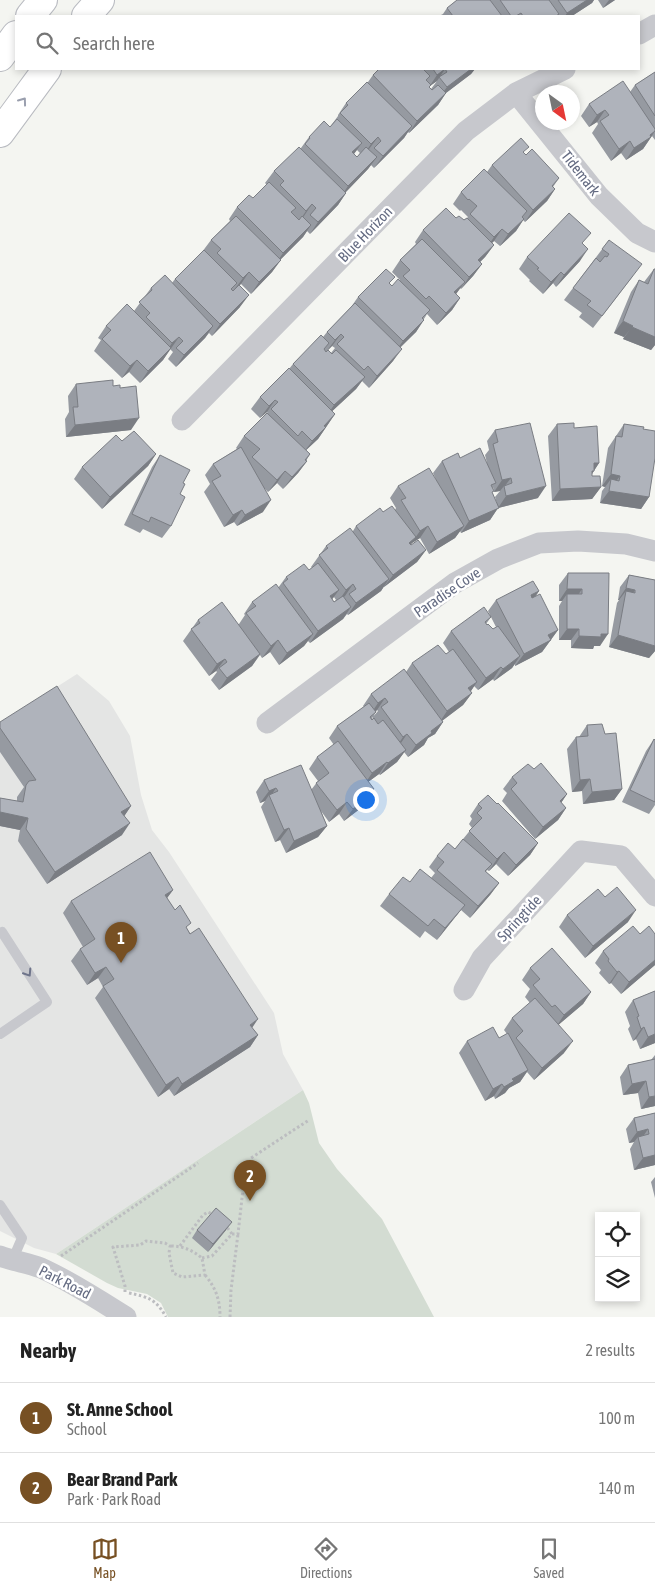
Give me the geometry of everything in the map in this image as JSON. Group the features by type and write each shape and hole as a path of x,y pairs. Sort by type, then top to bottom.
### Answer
{"main road":[{"path":"31,15 43,0"},
{"path":"87,15 100,0"},
{"path":"0,57 15,36"},
{"path":"0,133 46,70"}],"street":[{"path":"640,33 655,25"},
{"name":"Blue Horizon","path":"182,420 466,131 516,93 563,70"},
{"name":"Tidemark","path":"516,93 599,196 637,233 655,242"},
{"name":"Paradise Cove","path":"268,723 455,583 498,559 539,544 578,541 626,544 655,551"},
{"name":"Springtide","path":"464,990 482,958 581,851 621,856 655,896"},
{"name":"Park Road","path":"6,1259 40,1268 126,1317"}],"lane":[{"path":"0,1034 47,1002 1,932"},
{"path":"0,1205 22,1238 6,1259"}],"path":[{"path":"230,1317 231,1290 243,1189 252,1174 251,1158 309,1120"},
{"path":"64,1262 57,1259 198,1163"},
{"path":"180,1246 203,1215 208,1212 220,1220"},
{"path":"224,1224 232,1234"},
{"path":"202,1258 212,1256 232,1234 238,1234"},
{"path":"125,1292 125,1286 113,1247 140,1245 146,1241 180,1246 193,1251 202,1258 205,1275 213,1284 218,1295 220,1317"},
{"path":"170,1246 169,1253 173,1273 182,1277 205,1275"},
{"path":"117,1290 146,1297 154,1301 166,1317"}],"shaded area":[{"path":"77,674 109,701 130,736 141,795 152,830 169,852 274,1013 283,1054 303,1090 56,1254 34,1248 0,1231 0,723"},
{"path":"303,1090 309,1103 319,1143 337,1169 382,1219 434,1317 168,1317 161,1303 147,1294 118,1288 56,1254"}],"building":[{"path":"457,0 490,0 501,15 452,15 447,8"},
{"path":"500,0 549,0 559,14 522,15 521,13 510,15"},
{"path":"558,0 587,0 567,13"},
{"path":"378,70 424,70 430,76 426,80 431,85 429,87 432,90 438,85 446,93 417,121 373,75"},
{"path":"434,70 444,70 437,75"},
{"path":"446,70 470,70 447,87 439,77 447,72"},
{"path":"655,72 655,116 635,85"},
{"path":"623,81 655,131 650,135 651,137 634,148 630,141 619,149 600,121 609,115 605,110 597,115 589,104"},
{"path":"367,82 412,126 383,156 374,148 381,141 378,137 371,144 340,113 348,105 346,103"},
{"path":"337,119 362,143 352,152 357,157 366,147 377,157 348,186 305,144 324,121 330,127"},
{"path":"521,138 529,147 523,152 526,155 532,149 559,178 552,186 555,189 533,210 492,165"},
{"path":"299,147 346,193 318,222 310,215 316,208 312,204 306,211 280,185 284,181 274,171"},
{"path":"484,169 527,211 522,217 524,219 508,234 502,229 494,237 470,214 477,206 461,192"},
{"path":"269,182 296,208 291,212 299,220 302,216 311,225 283,253 237,207 249,195 253,198"},
{"path":"446,208 456,218 459,216 464,220 467,218 494,245 478,260 482,264 469,277 423,230"},
{"path":"569,213 591,233 582,243 588,249 564,275 561,272 551,282 527,257"},
{"path":"236,216 281,260 259,282 249,272 243,278 217,253 221,249 211,240"},
{"path":"422,239 465,282 454,292 460,298 446,313 429,296 426,299 403,276 410,270 400,260"},
{"path":"609,240 642,264 602,316 587,305 591,301 573,288 596,258 600,262 605,256 607,257 609,254 602,249"},
{"path":"204,250 237,283 231,289 233,291 239,285 249,295 220,324 175,279"},
{"path":"386,269 395,277 389,283 392,286 398,279 430,310 422,318 424,320 403,341 358,297"},
{"path":"654,269 655,337 623,321 639,280 648,284"},
{"path":"165,275 213,326 184,355 176,348 183,341 179,337 172,343 146,317 150,313 139,302"},
{"path":"355,303 402,349 377,376 368,366 364,370 337,344 344,337 341,334 335,340 327,332"},
{"path":"127,304 171,348 148,371 137,360 130,366 102,339 111,330 106,326"},
{"path":"321,335 329,343 324,349 326,352 328,350 332,354 336,350 365,377 334,405 293,364"},
{"path":"289,368 335,414 324,426 326,427 312,441 302,431 298,436 271,409 278,402 275,400 269,406 260,397"},
{"path":"113,380 113,386 120,385 120,388 136,386 139,418 75,425 73,407 78,407 76,384"},
{"path":"267,413 310,454 305,460 307,461 292,477 285,471 277,480 252,457 260,449 244,436"},
{"path":"530,423 546,486 506,496 504,486 512,483 511,478 502,480 493,444 498,442 495,430"},
{"path":"574,423 574,428 597,426 599,463 594,463 592,476 600,476 601,487 560,489 557,424"},
{"path":"624,424 655,431 655,458 649,497 609,491 611,479 619,481 620,476 611,474 616,436 622,437"},
{"path":"134,431 156,454 110,497 82,467 116,435 122,441"},
{"path":"241,447 271,500 245,515 242,510 233,515 212,481 221,476 213,464"},
{"path":"480,448 496,483 491,485 499,508 469,521 442,461 458,453 460,458"},
{"path":"160,455 190,470 180,494 185,497 171,526 151,517 149,522 132,514"},
{"path":"429,468 464,526 437,542 428,526 420,531 401,500 406,498 398,486"},
{"path":"392,506 416,537 409,543 411,545 418,540 426,550 393,575 356,526 380,508 383,512"},
{"path":"350,528 389,579 356,603 349,594 356,589 353,584 346,590 319,555 328,548 326,546"},
{"path":"318,563 339,590 330,596 334,602 343,596 351,607 318,631 283,583 288,579 286,577 304,564 309,570"},
{"path":"568,573 609,573 608,634 601,634 601,637 579,636 579,629 567,629 567,594 582,594 582,589 567,589"},
{"path":"629,575 655,580 655,646 618,635 626,591 635,593 635,590 626,588"},
{"path":"533,581 539,591 531,595 532,598 540,594 558,630 548,635 551,640 524,654 496,600"},
{"path":"276,584 313,634 287,653 278,640 271,646 246,613 256,606 252,602"},
{"path":"222,602 260,654 227,678 219,668 227,662 225,659 217,664 191,629 200,623 198,620"},
{"path":"484,607 491,617 485,622 487,625 493,629 498,626 520,656 503,669 501,667 486,678 451,631"},
{"path":"438,645 446,654 453,649 477,682 468,688 472,693 447,711 412,663"},
{"path":"404,669 443,722 416,745 407,734 403,737 381,707 388,702 385,698 378,703 371,694"},
{"path":"57,686 131,806 121,812 130,823 55,872 26,829 28,818 0,812 0,798 23,802 26,785 29,781 36,780 0,728 0,722"},
{"path":"369,703 376,712 370,717 372,720 374,718 378,724 383,720 406,750 372,773 337,726"},
{"path":"602,724 605,734 616,733 622,789 592,792 590,779 580,780 576,737 588,736 587,725"},
{"path":"655,740 655,802 630,790"},
{"path":"338,741 374,789 368,794 370,796 353,809 347,802 337,810 316,783 329,773 317,757"},
{"path":"541,763 567,794 560,801 566,808 543,827 511,789 517,783 512,777 528,764 534,769"},
{"path":"301,765 327,826 294,841 289,828 284,830 269,795 278,791 276,788 269,791 264,780"},
{"path":"488,795 538,843 516,865 504,852 497,859 469,831 482,818 477,813 482,808 478,804"},
{"path":"463,839 492,864 485,871 499,883 478,906 437,870 444,862 437,856 448,843 455,849"},
{"path":"150,852 173,890 165,895 175,910 180,905 191,923 186,927 190,934 199,928 258,1019 250,1025 258,1035 182,1084 178,1077 166,1085 103,986 114,979 106,967 95,973 80,949 95,939 71,901"},
{"path":"420,869 465,905 445,928 434,919 428,926 389,894 403,877 410,882"},
{"path":"617,887 636,910 593,946 567,915 598,889 605,897"},
{"path":"633,926 640,934 649,926 655,934 655,960 629,982 619,971 617,972 603,951"},
{"path":"552,948 591,992 564,1015 555,1005 552,1007 533,985 540,979 530,968"},
{"path":"655,991 655,1034 648,1037 644,1027 641,1029 637,1017 639,1016 633,1000"},
{"path":"535,998 573,1041 542,1068 516,1038 523,1031 512,1018"},
{"path":"493,1027 499,1038 508,1033 528,1070 512,1079 514,1081 504,1087 502,1084 493,1089 467,1041"},
{"path":"655,1059 655,1096 649,1097 646,1081 632,1084 628,1065"},
{"path":"655,1113 655,1155 643,1158 638,1137 649,1134 648,1129 637,1132 634,1118"},
{"path":"216,1208 232,1222 213,1244 197,1230"}],"place":[{"name":"St. Anne School","path":"121,963"},
{"name":"Bear Brand Park","path":"250,1201"}]}
